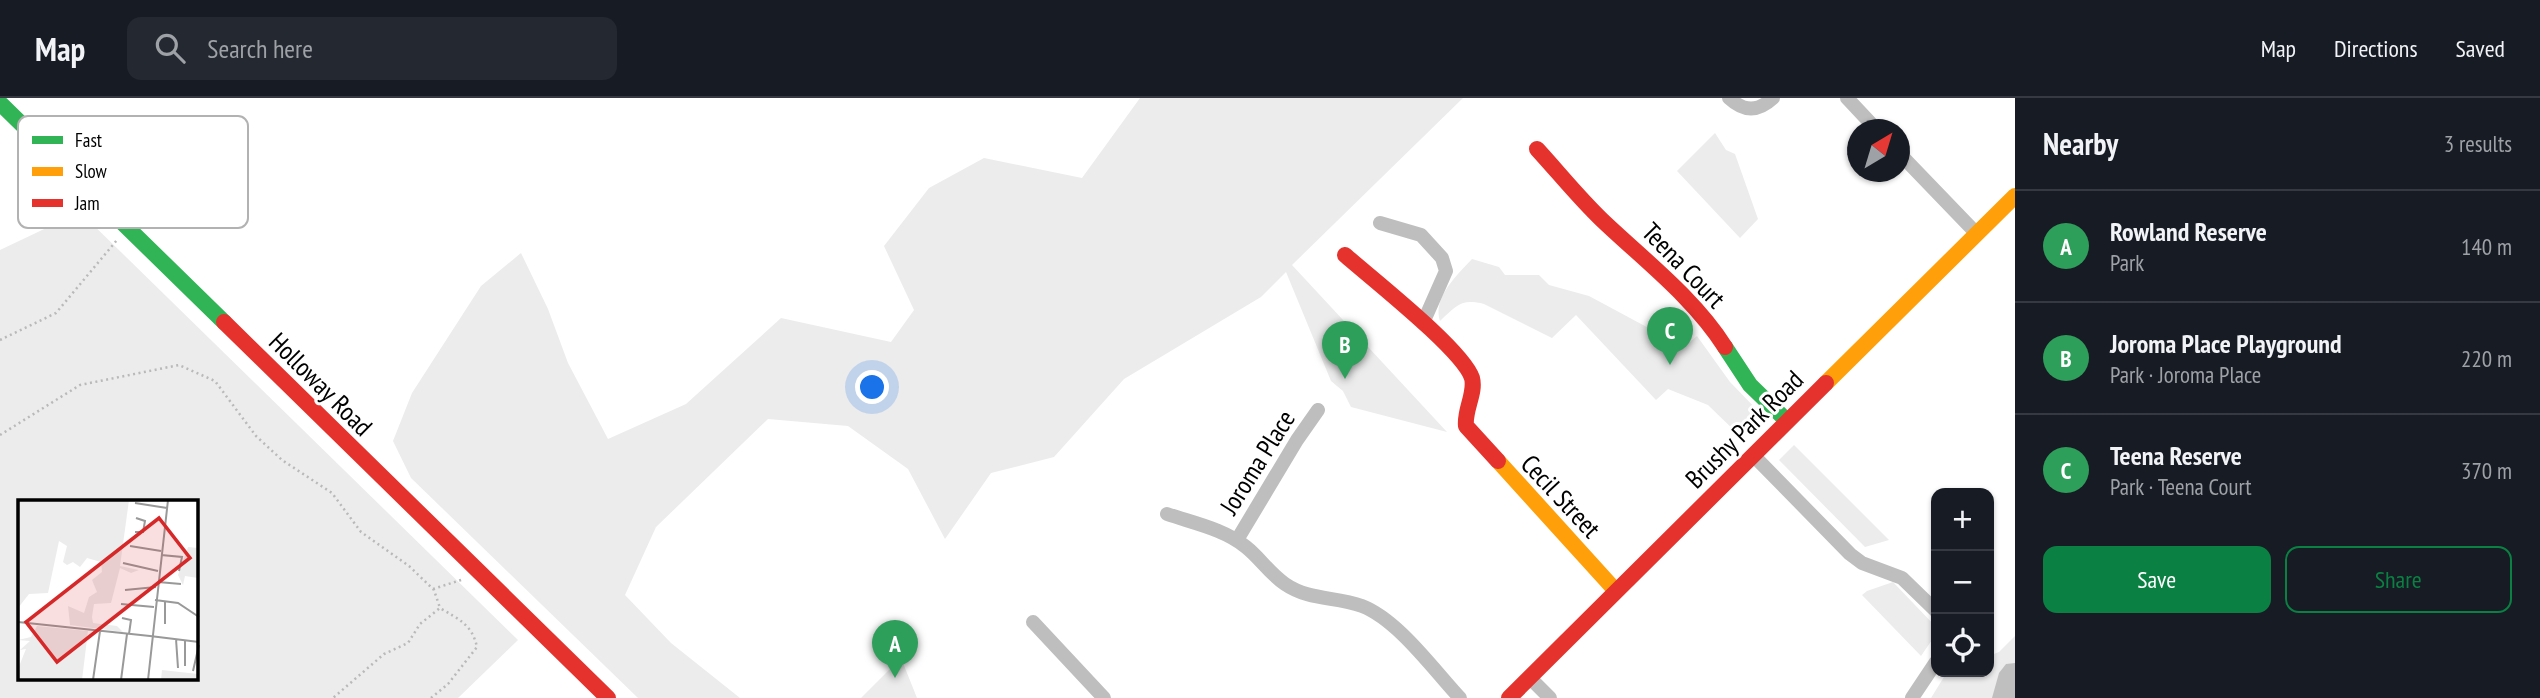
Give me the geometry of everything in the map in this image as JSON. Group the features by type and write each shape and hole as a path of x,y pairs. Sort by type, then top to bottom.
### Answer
{"main road":[{"name":"Holloway Road","path":"2,109 18,124"},
{"name":"Teena Court","path":"1538,149 1601,219 1648,261 1702,317 1719,337 1750,385 1787,421"},
{"name":"Brushy Park Road","path":"1509,698 2015,196"},
{"name":"Holloway Road","path":"128,228 608,698"},
{"path":"1345,255 1423,323"},
{"name":"Cecil Street","path":"1423,323 1472,376 1473,384 1464,416 1471,434 1615,590"}],"street":[{"path":"1729,98 1745,109 1756,110 1773,98"},
{"path":"1847,98 1867,119"},
{"path":"1910,164 1977,234"},
{"path":"1380,223 1421,235 1446,264 1446,271 1423,323"},
{"name":"Joroma Place","path":"1237,540 1318,410"},
{"path":"1753,455 1850,554 1862,563 1902,578 1931,606"},
{"name":"Joroma Place","path":"1167,514 1232,536 1248,548 1266,570 1286,585 1309,596 1362,606 1386,621 1460,698"},
{"path":"1033,622 1104,698"},
{"path":"1912,698 1931,670"},
{"path":"1530,678 1550,698"}],"path":[{"path":"0,340 56,313 126,228"},
{"path":"0,435 80,385 179,365 215,381 265,444 282,460 332,493 361,532 409,566 433,589 440,608 464,623 474,634 477,647 448,684 431,698"},
{"path":"433,589 481,574"},
{"path":"333,698 384,654 408,643 420,624 440,608"}],"shaded area":[{"path":"1140,98 1463,98 1292,265 1447,432 1351,407 1343,391 1331,381 1286,272 1261,297 1124,379 1054,457 991,473 945,539 908,469 848,426 768,419 656,527 625,595 671,643 740,698 638,698 411,478 393,441 412,393 481,286 521,253 548,309 568,363 608,439 686,404 781,318 891,342 914,310 884,246 929,188 984,158 1082,178"},
{"path":"1715,133 1726,150 1735,154 1758,219 1740,238 1677,171"},
{"path":"46,228 96,228 518,640 458,698 0,698 0,250"},
{"path":"1472,259 1499,267 1505,275 1539,275 1549,285 1589,296 1684,347 1697,336 1730,382 1763,416 1741,437 1708,405 1668,389 1656,400 1576,315 1552,338 1476,302 1459,305 1440,321 1443,295"},
{"path":"1794,445 1889,540 1865,547 1779,460"},
{"path":"1893,582 1931,622 1931,641 1921,656 1862,595"},
{"path":"2015,636 2015,698 1931,698 1944,677 1994,677 1994,654"},
{"path":"901,658 917,698 861,698"},
{"path":"2015,663 2015,698 1992,698 1999,673 2006,664"}],"traffic: fast":[{"path":"0,103 18,121"},
{"path":"128,228 224,322"},
{"path":"1725,347 1750,385 1787,421"}],"traffic: slow":[{"path":"1826,383 2015,196"},
{"path":"1498,461 1615,590"}],"traffic: jam":[{"path":"1537,149 1594,212 1684,296 1725,347"},
{"path":"1345,255 1435,333 1465,366 1473,384 1466,426 1498,461"},
{"path":"224,322 608,698"},
{"path":"1509,698 1826,383"}],"place":[{"name":"Teena Reserve","path":"1670,365"},
{"name":"Joroma Place Playground","path":"1345,379"},
{"name":"Rowland Reserve","path":"895,678"}]}
